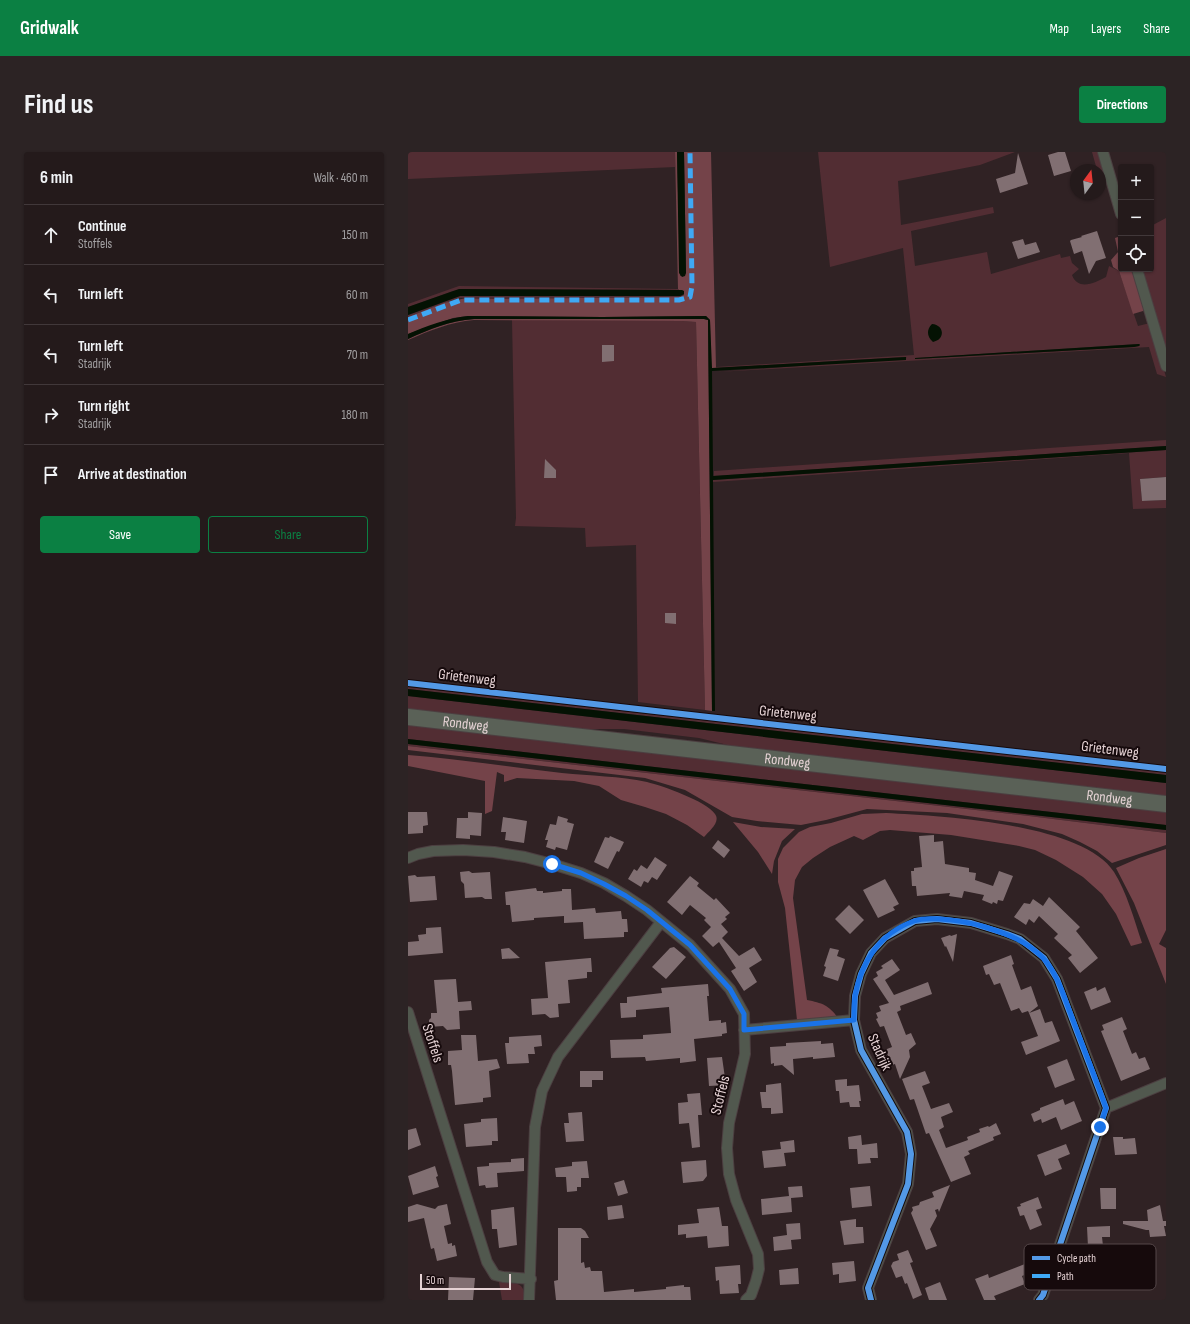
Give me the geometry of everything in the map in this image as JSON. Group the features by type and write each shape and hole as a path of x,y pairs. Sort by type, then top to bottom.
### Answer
{"main road":[{"name":"Rondweg","path":"408,717 1166,804"}],"street":[{"path":"1103,152 1118,204"},
{"path":"1138,272 1166,366"},
{"name":"Stoffels","path":"408,858 433,851 463,850 494,852 532,858 581,873 626,896 661,922 690,945 730,989 744,1014 745,1054 729,1122 727,1148 729,1174 736,1200 758,1254 759,1269 751,1295 746,1300"},
{"name":"Stadrijk","path":"871,1300 868,1288 908,1184 911,1154 907,1132 861,1050 854,1020 855,996 861,974 871,953 884,938 914,921 937,919 971,923 1020,939 1044,958 1057,980 1106,1108"},
{"path":"529,1300 531,1279 535,1127 542,1091 558,1057 661,922"},
{"name":"Stoffels","path":"408,1012 487,1262 495,1275 531,1279"},
{"path":"744,1030 854,1020"},
{"path":"1060,1244 1106,1108 1166,1083"},
{"path":"1039,1300 1045,1290"}],"shaded area":[{"path":"408,152 675,152 675,167 408,179"},
{"path":"675,152 677,152 680,276 686,273 684,152 711,152 716,368 711,368 710,320 706,316 468,316 453,318 408,334 408,317 444,303 466,298 679,297 684,295 682,290 678,289"},
{"path":"677,152 684,152 686,273 685,276 682,277 679,273"},
{"path":"818,152 1015,152 980,165 898,181 901,225 993,207 994,213 911,231 915,266 987,252 991,274 1060,254 1061,258 1070,256 1072,263 1079,269 1072,275 1075,280 1078,283 1087,284 1106,277 1109,266 1119,272 1138,326 1150,323 1166,377 1157,374 1149,347 717,372 907,358 716,367 914,355 903,248 830,267","holes":["1140,344 1139,346 1134,347 915,359"]},
{"path":"1092,152 1100,152 1103,164 1095,164"},
{"path":"1166,218 1166,358 1141,272 1154,272 1154,224"},
{"path":"1118,237 1118,252 1115,238"},
{"path":"1118,252 1118,270 1113,267 1111,260"},
{"path":"1119,272 1135,272 1145,305 1143,311 1133,314"},
{"path":"459,286 679,290 465,289 453,291 408,307 408,304"},
{"path":"459,289 682,290 684,291 684,294 680,296 460,296 408,315 408,307"},
{"path":"460,296 680,297 460,298 408,317 408,315"},
{"path":"468,316 706,316 710,320 712,368 906,357 906,360 712,371 713,476 1166,446 1166,450 713,480 715,711 712,711 708,320 474,319 440,326 408,339 408,334 423,328 445,320"},
{"path":"474,319 708,320 712,711 705,710 696,322 474,320 448,325 408,340 416,335 440,326"},
{"path":"512,320 696,322 705,710 638,702 636,545 586,547 585,528 515,526"},
{"path":"932,324 939,327 942,333 937,341 933,342 929,338 928,333"},
{"path":"1139,344 1139,346 1134,347 915,359 915,358"},
{"path":"1166,440 1166,446 714,476 714,471"},
{"path":"1166,450 1166,477 1140,479 1142,501 1166,500 1166,508 1133,509 1129,453 713,482 713,480"},
{"path":"408,687 1166,772 1166,775 408,689"},
{"path":"408,689 1166,775 1166,783 408,696"},
{"path":"408,696 1166,783 1166,796 748,750 699,738 624,729 570,729 408,711"},
{"path":"408,724 1166,810 1166,825 408,739"},
{"path":"408,739 1166,825 1166,830 408,744"},
{"path":"408,744 1166,830 1166,833 1029,816 408,746"},
{"path":"408,746 1029,816 1166,833 1166,845 1112,863 1097,851 1062,834 1023,824 947,813 867,809 801,825 757,821 732,817 685,790 645,778 408,750"},
{"path":"408,755 562,773 626,778 647,782 673,790 694,799 710,809 715,814 717,820 714,826 704,837 687,825 666,814 621,800 599,786 574,781 517,778 504,782 504,775 497,772 492,811 485,814 485,781 408,766"},
{"path":"886,813 974,820 1009,825 1042,833 1073,843 1097,856 1114,872 1126,897 1142,943 1131,946 1116,914 1102,894 1083,877 1056,860 1035,850 951,835 890,830 880,831 863,840 854,836 830,847 813,858 802,867 795,880 793,898 807,1000 825,1005 838,1018 797,1020 785,908 778,882 778,859 783,848 799,832 810,827 831,823 862,814"},
{"path":"733,822 761,827 795,829 782,841 774,861 772,874 758,852"},
{"path":"1166,849 1166,930 1159,944 1166,948 1166,984 1134,903 1116,868"},
{"path":"499,1282 514,1283 521,1286 523,1289 524,1300 502,1300"}],"building":[{"path":"1058,152 1065,152 1070,171 1054,176 1048,155"},
{"path":"1018,153 1028,184 1000,193 996,179 1015,173"},
{"path":"1097,231 1106,258 1096,261 1089,274 1082,251 1074,254 1070,241"},
{"path":"1023,239 1025,245 1036,242 1040,252 1018,259 1012,242"},
{"path":"602,345 614,345 614,361 602,362"},
{"path":"545,459 556,470 556,478 544,478"},
{"path":"1166,477 1166,500 1142,501 1140,479"},
{"path":"665,613 676,613 676,624 665,623"},
{"path":"408,812 427,812 428,825 423,826 423,833 408,834"},
{"path":"468,812 482,813 481,836 470,835 470,839 456,838 457,818 468,818"},
{"path":"558,816 568,819 567,822 574,824 567,850 556,847 555,850 546,847 548,840 545,840 550,824 556,825"},
{"path":"503,817 527,821 524,843 505,840 506,832 501,832"},
{"path":"934,835 934,842 943,841 945,864 969,868 969,872 976,873 975,880 993,886 999,871 1013,876 1003,901 998,900 997,904 993,902 992,904 982,900 984,895 964,891 962,898 949,896 950,893 917,896 916,886 912,886 911,871 914,871 914,868 922,867 919,836"},
{"path":"610,836 624,842 619,852 617,851 608,869 594,862 605,837 609,838"},
{"path":"718,840 730,850 724,858 712,848"},
{"path":"655,857 667,865 657,880 652,877 648,883 644,881 641,887 628,879 634,869 637,871 641,865 647,869"},
{"path":"469,871 472,873 490,872 492,899 485,899 482,897 465,898 464,884 461,881 460,872"},
{"path":"415,875 417,877 435,876 437,900 410,902 408,876"},
{"path":"690,876 699,883 697,886 714,900 716,898 730,913 725,917 727,919 721,924 728,932 722,938 739,956 754,947 762,960 749,968 757,982 744,991 731,971 736,968 719,942 713,947 702,936 711,927 704,920 706,918 690,905 682,915 667,902"},
{"path":"885,879 899,904 893,907 895,910 878,918 863,890"},
{"path":"536,888 537,891 543,891 543,893 562,891 562,889 571,889 572,910 595,908 596,913 621,911 622,919 627,919 628,932 624,932 624,937 584,939 583,922 564,923 564,916 534,918 534,920 512,922 510,905 506,905 505,892"},
{"path":"1049,897 1080,927 1076,931 1098,958 1080,973 1068,958 1072,955 1054,938 1058,934 1039,916 1034,923 1029,919 1026,925 1014,917 1024,903 1030,904 1033,899 1043,906"},
{"path":"849,905 864,920 850,934 835,919"},
{"path":"441,927 443,953 408,956 408,942 419,941 418,935 426,934 426,928"},
{"path":"957,934 953,962 941,938"},
{"path":"674,947 686,957 666,979 652,967 670,948"},
{"path":"509,948 520,958 502,959 501,949"},
{"path":"830,948 839,950 837,956 845,959 838,981 823,976 826,967 824,966"},
{"path":"1011,955 1014,964 1012,965 1021,990 1031,986 1038,1006 1029,1013 1028,1011 1022,1013 1019,1008 1011,1011 1000,983 994,985 989,974 986,975 983,966"},
{"path":"591,958 592,972 587,972 587,978 568,980 570,1003 558,1004 559,1017 550,1018 545,1014 532,1015 531,999 548,998 545,962"},
{"path":"892,959 900,970 885,980 894,995 928,982 932,994 900,1006 901,1010 897,1012 906,1035 911,1033 916,1044 909,1050 910,1057 900,1079 895,1064 892,1065 886,1051 892,1047 884,1026 880,1027 876,1019 878,1018 876,1013 881,1011 879,1006 889,1003 873,979 878,976 876,972 883,968 881,966"},
{"path":"456,979 458,1002 471,1001 472,1010 459,1011 460,1029 447,1030 443,1026 429,1027 431,1013 437,1013 434,980"},
{"path":"708,984 709,996 707,996 709,1021 721,1020 721,1023 726,1022 727,1033 722,1034 722,1036 694,1039 696,1061 680,1063 680,1058 646,1061 645,1057 611,1058 610,1040 643,1039 643,1035 671,1033 669,1007 636,1010 636,1017 621,1018 620,1003 627,1003 627,997 662,993 661,988"},
{"path":"1096,987 1097,991 1105,987 1111,1002 1091,1010 1084,992"},
{"path":"1040,1009 1045,1023 1052,1021 1060,1041 1026,1055 1021,1042 1038,1036 1029,1013"},
{"path":"1122,1017 1127,1029 1123,1031 1132,1054 1136,1052 1139,1059 1145,1057 1150,1069 1121,1081 1101,1031 1104,1030 1102,1025"},
{"path":"461,1035 476,1035 478,1061 497,1059 500,1068 489,1071 491,1097 483,1098 483,1102 455,1105 451,1065 448,1065 448,1051 462,1050"},
{"path":"541,1035 542,1046 534,1047 535,1054 528,1054 529,1063 507,1064 505,1043 509,1043 509,1037"},
{"path":"821,1041 821,1044 833,1043 835,1057 793,1059 794,1075 782,1065 774,1066 774,1063 771,1064 770,1047 786,1046 786,1043"},
{"path":"722,1057 726,1085 709,1086 707,1058"},
{"path":"1067,1059 1075,1080 1055,1088 1047,1067"},
{"path":"580,1071 603,1071 603,1080 592,1080 592,1087 580,1087"},
{"path":"925,1071 930,1083 922,1086 931,1109 949,1103 953,1112 941,1117 944,1127 939,1130 946,1148 968,1140 967,1137 980,1132 979,1129 989,1127 996,1123 1001,1134 993,1137 994,1140 968,1151 970,1154 964,1157 971,1174 951,1182 929,1133 926,1134 914,1099 910,1100 902,1079"},
{"path":"847,1079 847,1086 859,1085 861,1101 859,1101 860,1107 850,1107 849,1102 840,1103 839,1091 836,1091 835,1080"},
{"path":"781,1083 783,1113 771,1114 771,1108 762,1108 760,1092 766,1092 766,1085"},
{"path":"700,1093 702,1115 698,1115 700,1147 692,1148 689,1123 679,1124 678,1103 688,1102 687,1094"},
{"path":"1063,1099 1065,1105 1074,1101 1082,1121 1061,1130 1056,1117 1042,1123 1041,1119 1034,1122 1031,1114 1040,1110 1040,1108"},
{"path":"582,1112 584,1141 566,1142 564,1123 569,1123 568,1113"},
{"path":"497,1118 498,1141 492,1141 492,1145 466,1147 464,1124 481,1122 481,1119"},
{"path":"416,1128 421,1145 408,1150 408,1130"},
{"path":"861,1135 862,1145 877,1143 878,1158 870,1158 871,1163 858,1164 857,1149 849,1149 848,1137"},
{"path":"1113,1137 1123,1137 1123,1139 1135,1138 1137,1154 1115,1155"},
{"path":"794,1140 795,1152 784,1153 786,1166 764,1168 762,1151 781,1149 780,1142"},
{"path":"1066,1144 1070,1154 1058,1159 1062,1169 1045,1176 1037,1155"},
{"path":"524,1158 524,1171 497,1173 498,1187 486,1188 485,1185 479,1186 477,1167 489,1166 489,1163 511,1162 511,1159"},
{"path":"706,1160 707,1176 703,1181 683,1183 681,1162"},
{"path":"587,1161 589,1178 581,1178 581,1187 577,1187 577,1191 567,1192 566,1177 556,1177 555,1168 572,1166 572,1162"},
{"path":"435,1166 439,1187 413,1195 408,1176"},
{"path":"624,1180 628,1193 618,1196 614,1183"},
{"path":"950,1185 939,1212 938,1209 935,1210 937,1216 930,1229 937,1246 926,1250 911,1213 913,1210 912,1207 919,1205 920,1202 934,1197 932,1192"},
{"path":"802,1186 803,1197 791,1198 792,1212 762,1215 761,1199 789,1196 788,1187"},
{"path":"870,1186 872,1206 852,1208 850,1188"},
{"path":"1100,1188 1116,1188 1116,1209 1101,1209"},
{"path":"1038,1197 1042,1208 1036,1210 1042,1225 1030,1230 1024,1215 1020,1216 1017,1207 1021,1206 1020,1204"},
{"path":"417,1204 435,1209 438,1206 447,1204 451,1224 444,1226 448,1244 452,1243 452,1246 455,1245 457,1256 437,1261 434,1248 431,1249 424,1218 408,1222 408,1207"},
{"path":"622,1205 624,1218 608,1220 607,1207"},
{"path":"1160,1205 1163,1221 1166,1221 1166,1226 1164,1226 1166,1236 1150,1237 1149,1230 1123,1224 1123,1221 1148,1221 1147,1210"},
{"path":"514,1207 517,1245 499,1248 497,1229 492,1229 491,1210"},
{"path":"719,1207 722,1226 728,1226 729,1246 708,1248 707,1236 686,1238 686,1234 678,1235 678,1225 699,1223 697,1209"},
{"path":"856,1219 856,1227 863,1227 864,1243 844,1245 840,1221"},
{"path":"800,1223 801,1239 791,1240 792,1249 774,1251 773,1237 787,1235 786,1224"},
{"path":"1110,1226 1110,1237 1102,1237 1103,1244 1088,1244 1087,1227"},
{"path":"558,1228 581,1228 585,1231 589,1238 581,1238 581,1263 584,1262 585,1268 590,1267 591,1271 602,1271 604,1292 634,1289 634,1292 666,1289 666,1287 684,1285 684,1287 690,1287 691,1300 556,1300 554,1281 558,1280"},
{"path":"908,1250 913,1262 910,1263 922,1295 913,1299 907,1283 905,1284 902,1276 896,1278 891,1266 893,1262 899,1260 897,1254"},
{"path":"854,1261 856,1281 839,1283 839,1274 833,1275 832,1263"},
{"path":"1024,1264 1024,1275 1022,1276 1024,1284 994,1296 996,1300 984,1300 975,1279 988,1274 989,1278"},
{"path":"740,1265 741,1284 738,1284 739,1293 720,1294 719,1280 716,1281 715,1267"},
{"path":"798,1268 799,1284 780,1285 779,1270"},
{"path":"449,1277 475,1278 473,1300 448,1300"},
{"path":"940,1282 947,1300 929,1300 925,1288"}],"marked path":[{"path":"408,320 461,300 679,300 690,297 692,286 690,152"}],"cycle path":[{"name":"Grietenweg","path":"408,683 1166,769"},
{"path":"871,1300 868,1288 908,1184 911,1154 907,1132 861,1050 854,1020 855,996 861,974 871,953 885,938 915,921 937,919 971,923 1020,939 1044,958 1057,979 1106,1108 1060,1244"},
{"path":"1039,1300 1045,1290"}],"route":[{"path":"552,864 581,873 626,896 647,910 690,945 730,989 744,1014 744,1030 854,1020 855,996 861,974 871,953 884,938 914,921 937,919 971,923 1020,939 1044,958 1057,980 1106,1108 1100,1127"}]}
